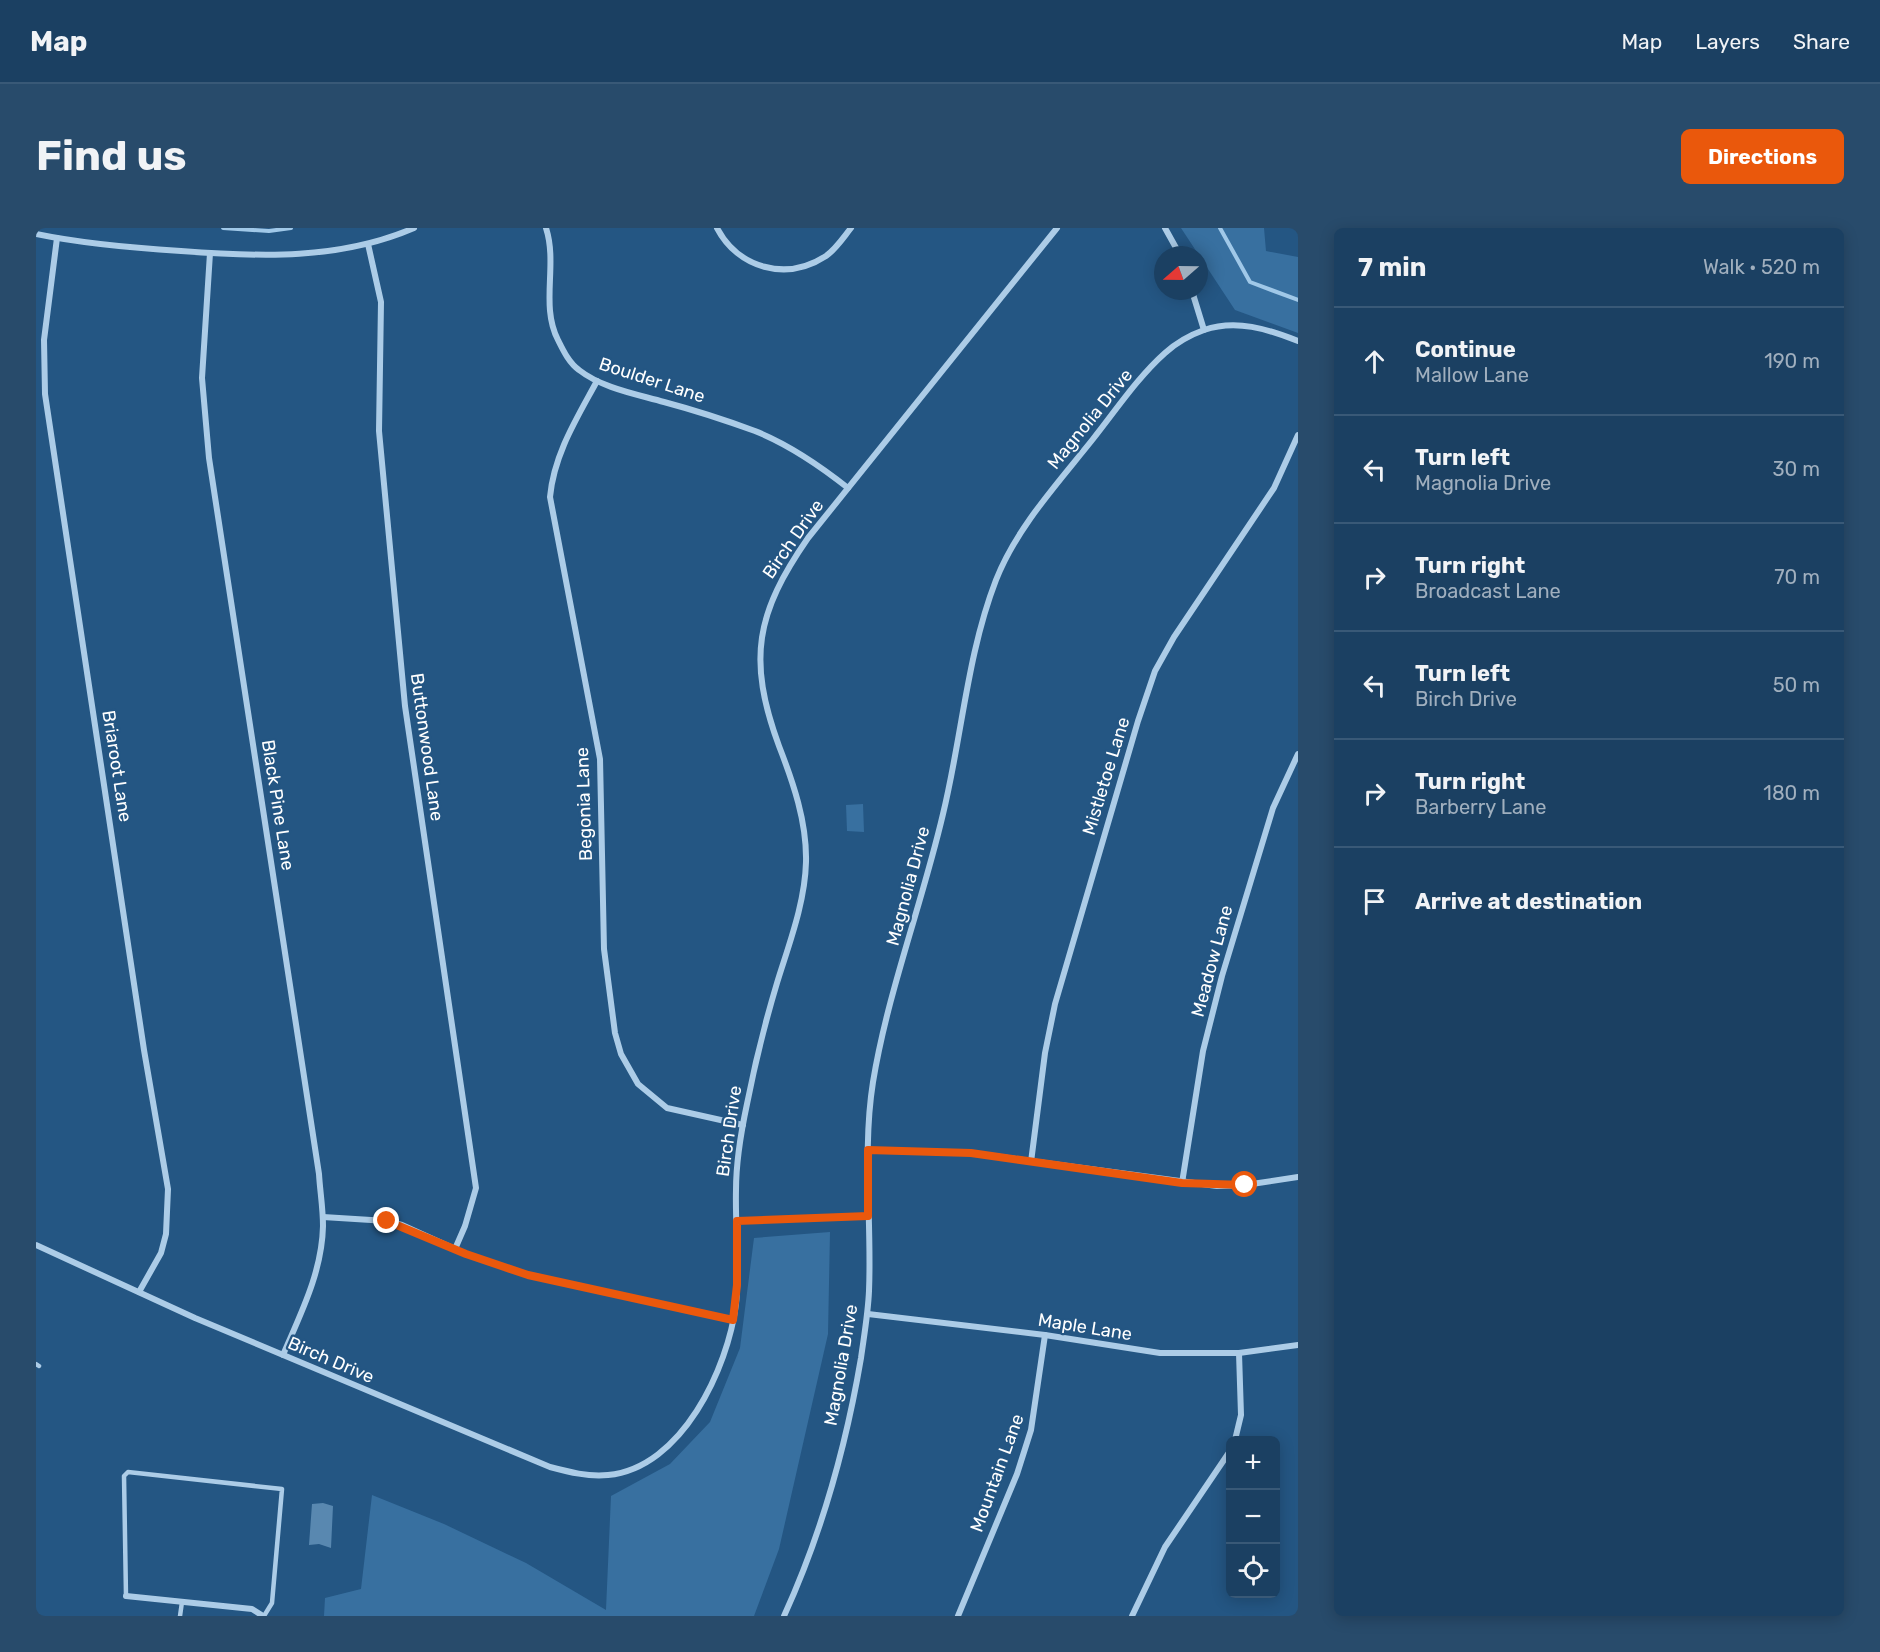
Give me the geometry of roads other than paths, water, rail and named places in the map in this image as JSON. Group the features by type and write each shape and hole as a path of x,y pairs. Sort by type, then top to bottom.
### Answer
{"street":[{"path":"36,234 113,246 262,256 316,253 368,244 414,228"},
{"name":"Boulder Lane","path":"546,228 551,255 549,307 557,338 572,364 597,381 755,431 808,458 848,488"},
{"path":"717,228 740,257 753,264 782,270 811,264 825,257 851,228"},
{"name":"Birch Drive","path":"36,1245 283,1355 550,1467 591,1476 610,1475 642,1465 656,1456 690,1421 715,1377 733,1320 737,1285 737,1165 743,1125 762,1034 795,923 806,865 798,803 767,709 761,678 761,640 774,592 786,570 848,488 1057,228"},
{"path":"1165,228 1175,246"},
{"name":"Briaroot Lane","path":"57,238 44,340 45,394 168,1189 166,1234 161,1253 139,1292"},
{"name":"Buttonwood Lane","path":"368,244 381,302 379,431 405,706 476,1188 465,1226 455,1249"},
{"name":"Black Pine Lane","path":"210,253 202,378 207,448 319,1174 323,1217 319,1260 314,1282 283,1355"},
{"path":"1195,300 1204,330"},
{"name":"Magnolia Drive","path":"784,1616 811,1549 831,1485 849,1414 867,1314 868,1150 873,1084 885,1023 936,844 984,613 998,577 1031,517 1153,364 1184,339 1204,330 1221,326 1253,326 1298,341"},
{"name":"Begonia Lane","path":"597,381 566,438 557,461 550,497 600,759 604,949 615,1033 629,1072 653,1099 676,1111 743,1125"},
{"name":"Mistletoe Lane","path":"1031,1162 1045,1053 1055,1004 1134,732 1155,671 1174,637 1274,488 1298,435"},
{"name":"Meadow Lane","path":"1182,1183 1203,1051 1222,976 1273,808 1298,754"},
{"path":"868,1150 951,1152 1182,1183 1245,1185 1298,1176"},
{"path":"737,1221 868,1216"},
{"path":"323,1217 387,1221 455,1249 532,1276 733,1320"},
{"name":"Maple Lane","path":"867,1314 1045,1335 1160,1353 1239,1353 1298,1345"},
{"name":"Mountain Lane","path":"958,1616 1017,1474 1031,1430 1045,1335"},
{"path":"1236,1436 1241,1415 1239,1353"},
{"path":"1132,1616 1165,1547 1226,1457"},
{"path":"126,1596 252,1609 264,1616"}],"lane":[{"path":"126,1596 124,1476 128,1472 282,1489 272,1603 264,1616"},
{"path":"180,1616 182,1602"}],"waterway":[{"path":"223,228 269,231 291,228"},
{"path":"1220,228 1250,282 1298,300"}]}
